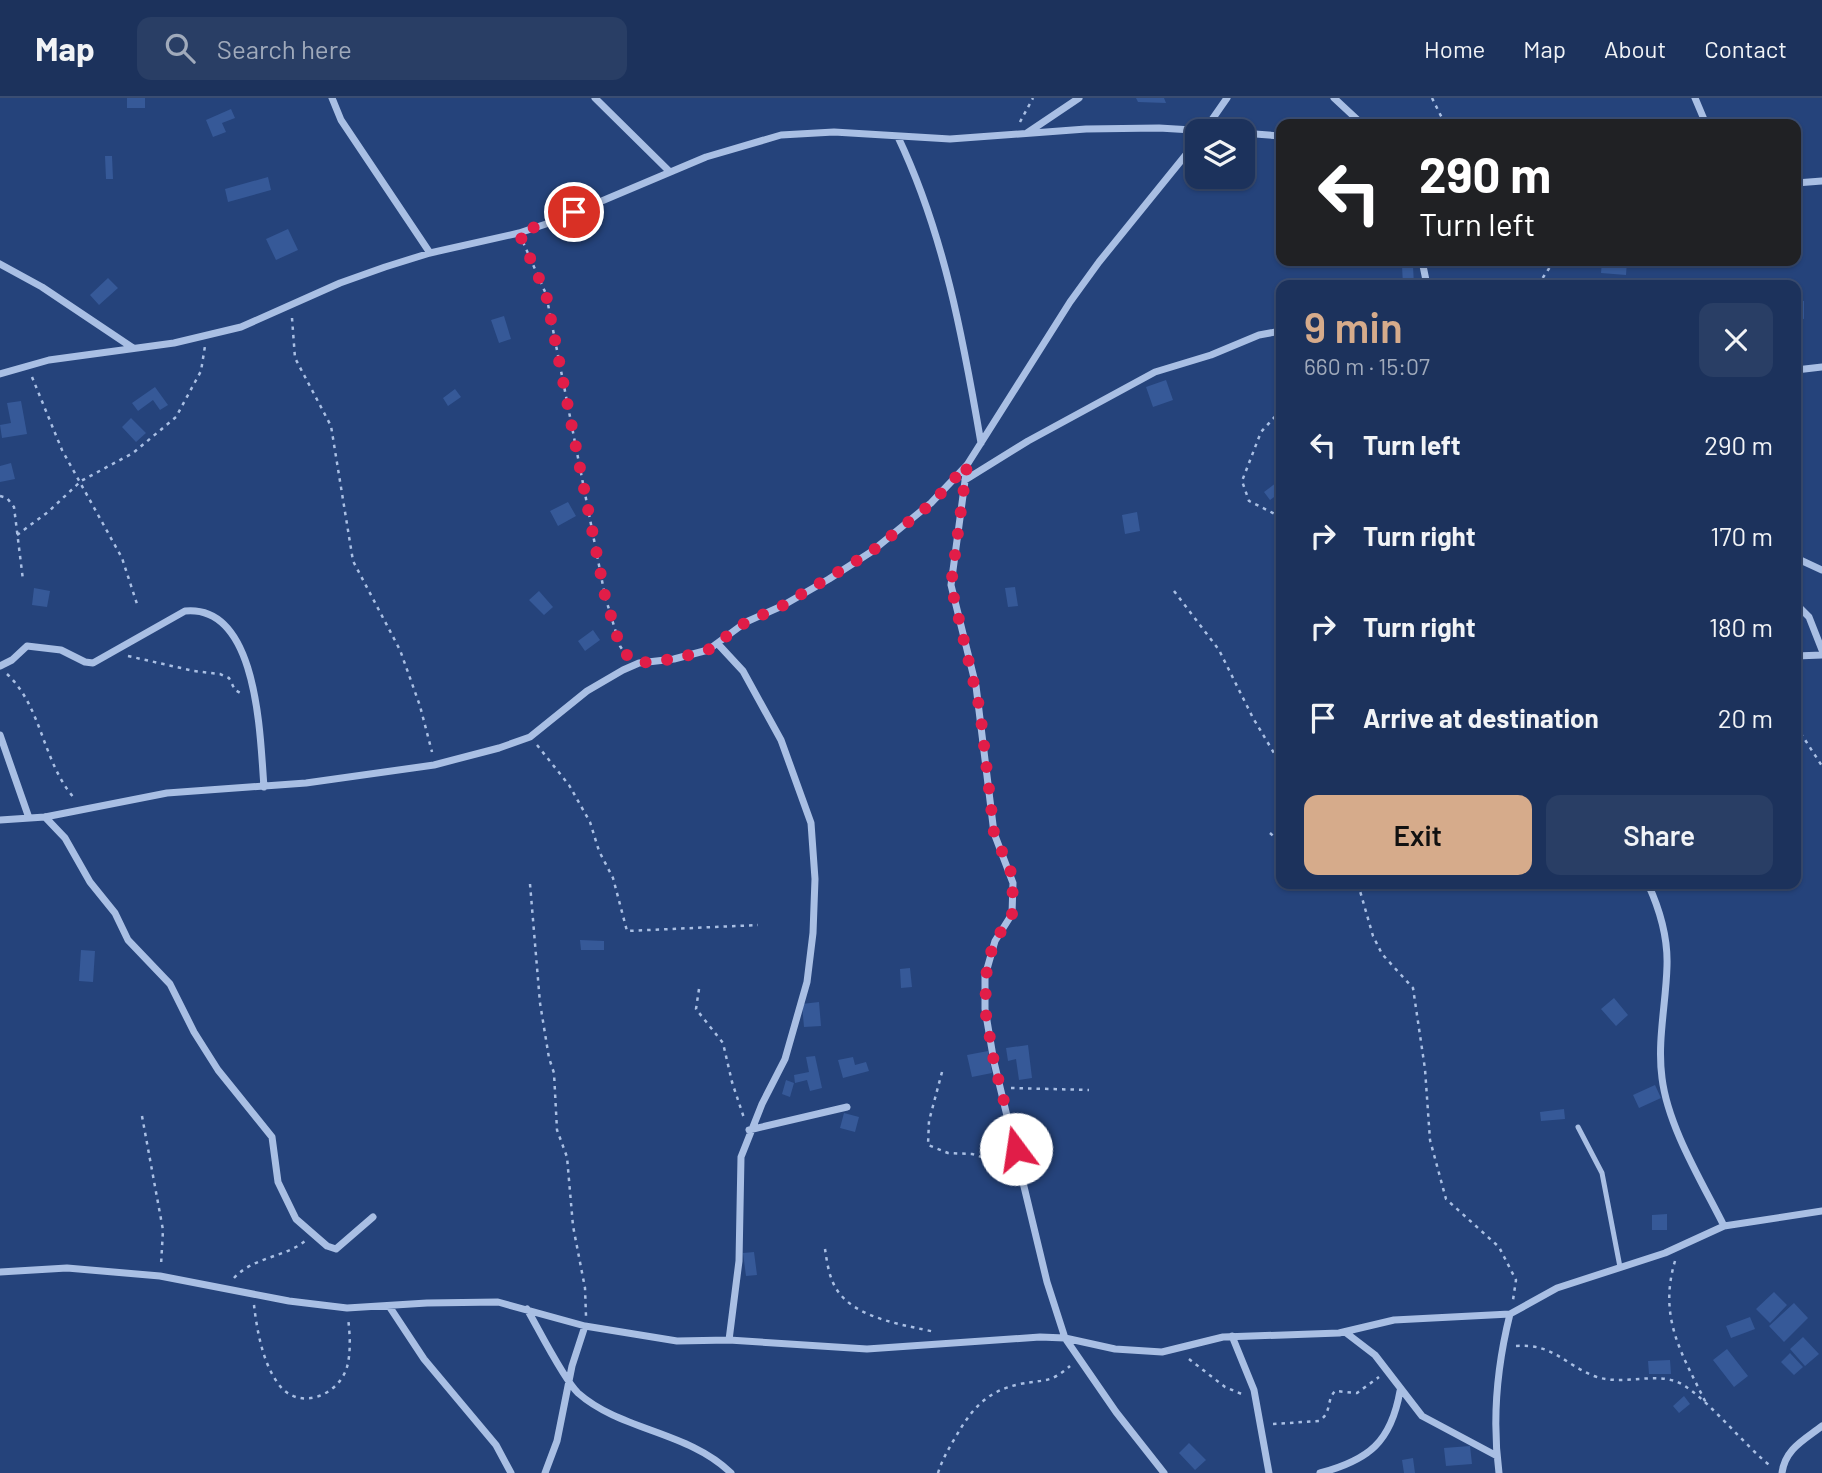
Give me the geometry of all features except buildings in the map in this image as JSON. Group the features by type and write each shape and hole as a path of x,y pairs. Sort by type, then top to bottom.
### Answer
{"street":[{"path":"331,98 341,120 430,253"},
{"path":"595,98 669,171"},
{"path":"1024,135 1079,98"},
{"path":"1214,119 1227,98"},
{"path":"1334,98 1357,119"},
{"path":"1695,98 1704,119"},
{"path":"0,374 26,365 207,337 241,327 362,275 430,253 519,233 552,222 669,171 754,141 793,132 950,139 1128,128 1185,130"},
{"path":"1255,134 1276,136"},
{"path":"898,137 918,180 944,261 967,358 981,443"},
{"path":"0,820 45,817 167,793 264,787 434,765 530,737 603,680 639,663 693,655 718,644 746,622 782,606 871,552 932,503 967,465 1098,262 1185,156"},
{"path":"1801,183 1822,181"},
{"path":"0,264 42,287 134,348"},
{"path":"965,480 1028,441 1155,372 1212,355 1259,335 1276,332"},
{"path":"1801,369 1822,367"},
{"path":"967,465 951,585 976,686 994,833 1013,883 1012,914 995,941 985,976 985,1009 1000,1088 1046,1282 1065,1338 1164,1473"},
{"path":"1801,560 1822,570"},
{"path":"1801,609 1808,617 1822,650"},
{"path":"3,669 27,646 61,650 89,663 114,653 172,617 193,611 218,620 230,629 256,695 264,787"},
{"path":"718,644 743,671 781,740 809,813 814,865 813,933 807,982 783,1067 750,1130 739,1171 739,1261 729,1340"},
{"path":"1801,656 1822,655"},
{"path":"0,735 29,818"},
{"path":"45,817 65,838 90,882 115,913 128,940 170,984 218,1070 271,1137 281,1191 296,1219 327,1245 338,1248 373,1217"},
{"path":"1650,889 1660,913 1666,948 1660,1046 1662,1080 1690,1158 1724,1226"},
{"path":"750,1130 847,1107"},
{"path":"0,1272 67,1268 160,1276 347,1308 498,1302 585,1326 656,1339 729,1340 867,1349 1013,1338 1065,1338 1115,1349 1162,1352 1232,1336 1345,1332 1394,1320 1510,1314 1557,1288 1680,1246 1724,1226 1822,1211"},
{"path":"389,1306 424,1359 496,1445 511,1473"},
{"path":"527,1308 576,1392 694,1446 731,1473"},
{"path":"1499,1473 1497,1408 1502,1347 1510,1314"},
{"path":"545,1473 557,1441 585,1326"},
{"path":"1345,1332 1365,1346 1388,1370 1415,1409 1430,1421 1497,1456"},
{"path":"1232,1336 1256,1401 1269,1473"},
{"path":"1320,1473 1359,1460 1379,1444 1391,1425 1400,1391"},
{"path":"1781,1473 1787,1455 1822,1426"}],"lane":[{"path":"1578,1127 1602,1173 1620,1266"}],"path":[{"path":"1011,136 1033,98"},
{"path":"1432,98 1442,119"},
{"path":"519,233 546,294 605,596 620,646 627,656 639,663"},
{"path":"291,304 295,358 331,426 353,561 400,650 420,706 434,765"},
{"path":"17,535 48,512 81,481 133,453 176,417 201,371 207,337"},
{"path":"26,365 62,450 122,558 137,604"},
{"path":"1276,416 1261,432 1243,475 1242,486 1252,503 1276,515"},
{"path":"0,496 7,498 14,507 23,580"},
{"path":"1174,592 1219,650 1276,756"},
{"path":"114,653 194,671 220,674 229,678 237,693 256,695"},
{"path":"3,669 29,702 49,758 69,793 84,810"},
{"path":"1801,734 1822,766"},
{"path":"530,737 569,785 590,822 599,851 613,878 627,931 758,925"},
{"path":"1270,833 1276,838"},
{"path":"530,884 540,1003 554,1073 557,1130 567,1157 573,1226 584,1288 585,1326"},
{"path":"1360,889 1376,942 1386,960 1413,988 1425,1069 1430,1140 1446,1199 1499,1247 1516,1280 1510,1314"},
{"path":"699,989 696,1009 723,1043 735,1094 750,1130"},
{"path":"942,1072 929,1121 928,1145 948,1153 972,1154 995,1160 1022,1174"},
{"path":"1000,1088 1089,1090"},
{"path":"142,1115 163,1230 160,1276"},
{"path":"225,1288 239,1272 279,1252 299,1246 312,1233"},
{"path":"1680,1246 1667,1301 1669,1317 1679,1346 1708,1406"},
{"path":"824,1249 835,1287 844,1298 873,1315 936,1332"},
{"path":"252,1293 256,1324 271,1368 279,1385 299,1399 311,1400 327,1393 347,1368 347,1308"},
{"path":"1502,1347 1541,1346 1596,1376 1614,1380 1677,1382 1708,1406 1758,1457 1781,1473"},
{"path":"1179,1349 1203,1372 1225,1387 1256,1401"},
{"path":"938,1473 944,1456 964,1422 989,1394 1020,1384 1053,1380 1078,1359"},
{"path":"1261,1424 1319,1421 1329,1411 1331,1396 1335,1391 1357,1393 1388,1370"}],"route":[{"path":"574,212 519,233 546,294 605,596 620,646 630,659 639,663 674,659 708,650 746,622 782,606 871,552 932,503 967,465 951,585 976,686 994,833 1013,877 1012,914 995,941 987,964 985,1009 994,1062 1016,1149"}]}
